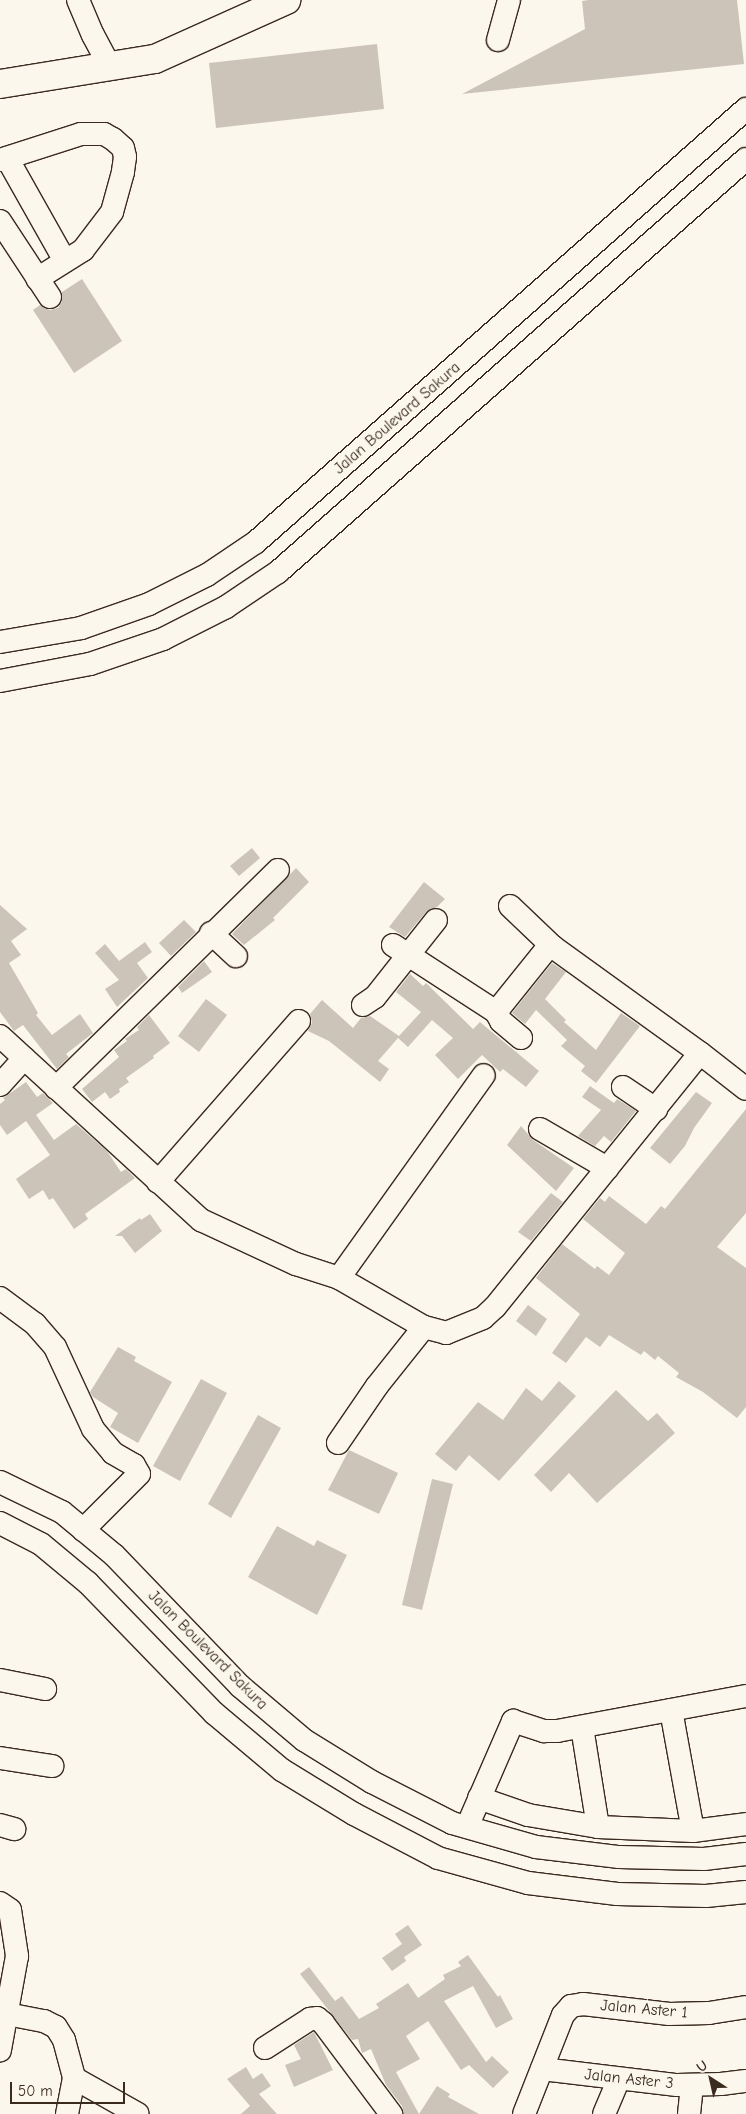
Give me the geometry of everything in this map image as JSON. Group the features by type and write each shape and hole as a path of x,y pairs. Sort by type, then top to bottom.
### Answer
{"main road":[{"path":"0,84 155,59 286,0"}],"street":[{"path":"78,0 93,35 110,67"},
{"path":"498,40 509,0"},
{"name":"Jalan Boulevard Sakura","path":"0,642 81,628 149,604 207,575 256,542 746,109"},
{"path":"0,221 44,288 65,261 83,250 112,212 123,172 125,157 123,148 114,139 104,134 81,134 4,159 65,261"},
{"path":"0,681 90,664 163,639 233,602 278,572 746,159"},
{"path":"580,255 604,284"},
{"path":"56,1088 211,933 278,870"},
{"path":"510,906 553,947 700,1053 746,1089"},
{"path":"363,1005 375,997 401,951 436,920"},
{"path":"211,933 236,956"},
{"path":"496,1012 545,951 553,947"},
{"path":"401,951 496,1012 501,1021 521,1038"},
{"path":"158,1182 299,1021"},
{"path":"0,1036 201,1220 296,1264 339,1278 424,1327 446,1332 483,1318 700,1053"},
{"path":"0,1085 24,1058"},
{"path":"339,1278 484,1075"},
{"path":"623,1087 656,1109"},
{"path":"540,1129 607,1168"},
{"path":"0,1298 35,1324 55,1346 93,1430 113,1453 134,1465 139,1474 83,1530"},
{"path":"338,1443 377,1386 424,1327"},
{"name":"Jalan Boulevard Sakura","path":"0,1482 62,1512 114,1555 240,1686 304,1740 372,1782 452,1823 536,1847 619,1857 704,1858 746,1854"},
{"path":"0,1522 42,1544 88,1582 214,1713 282,1770 354,1814 438,1858 528,1883 617,1894 706,1896 746,1892"},
{"path":"1,1672 45,1689"},
{"path":"468,1828 512,1721 544,1731 557,1731 746,1696"},
{"path":"671,1710 693,1831"},
{"path":"582,1727 598,1827"},
{"path":"282,1770 304,1740"},
{"path":"0,1758 52,1766"},
{"path":"480,1798 528,1815 598,1827 693,1831 746,1824"},
{"path":"0,2050 17,1956 5,1906"},
{"name":"Jalan Aster 1","path":"542,2069 563,2015 571,2006 583,2004 669,2014 709,2013 746,2007"},
{"path":"7,2014 44,2021 56,2028 64,2040 74,2078 67,2114"},
{"path":"265,2048 310,2019 317,2018 323,2023 390,2114"},
{"path":"524,2114 542,2069"},
{"name":"Jalan Aster 3","path":"542,2069 677,2085 746,2081"},
{"path":"74,2078 138,2114"},
{"path":"604,2114 619,2078"},
{"path":"616,2114 619,2078"},
{"path":"689,2114 692,2085"}],"building":[{"path":"737,0 744,64 462,94 585,29 582,1"},
{"path":"377,44 384,109 216,128 209,63"},
{"path":"82,279 122,341 74,373 33,310 40,305 50,310 58,308 62,302 62,292"},
{"path":"252,848 260,858 239,876 230,866"},
{"path":"296,868 309,882 273,918 275,920 244,945 232,934"},
{"path":"424,882 445,899 437,907 426,912 405,937 389,927"},
{"path":"0,905 27,929 11,941 21,955 9,963 38,1013 36,1015 52,1035 80,1014 93,1033 66,1054 69,1057 57,1069 23,1025 14,1031 0,1012"},
{"path":"184,920 196,932 171,956 159,943"},
{"path":"145,942 152,952 137,963 148,978 117,1007 105,989 119,980 95,953 105,944 119,961"},
{"path":"204,961 212,972 182,993 178,987"},
{"path":"552,963 566,972 545,999 566,1020 564,1022 596,1050 621,1013 640,1026 596,1083 581,1071 585,1066 561,1046 567,1040 536,1010 525,1024 512,1013"},
{"path":"410,974 423,986 426,983 473,1029 480,1022 539,1071 526,1087 503,1069 500,1072 482,1055 458,1079 435,1055 453,1038 432,1020 408,1047 398,1038 378,1061 389,1069 380,1082 329,1041 308,1031 312,1023 310,1014 322,1000 353,1028 361,1018 370,1016 399,1036 421,1012 396,992"},
{"path":"206,999 227,1015 199,1052 178,1036"},
{"path":"149,1015 170,1043 153,1056 154,1058 126,1078 129,1082 119,1089 120,1092 110,1099 105,1092 92,1102 82,1089 119,1057 114,1050 127,1041 125,1039 139,1030 137,1027"},
{"path":"26,1082 37,1097 43,1093 53,1103 36,1115 54,1140 76,1124 107,1151 121,1172 126,1169 135,1178 85,1214 88,1219 74,1229 53,1198 49,1200 43,1190 29,1199 16,1179 50,1155 26,1121 7,1135 0,1125 0,1104 5,1100 3,1098"},
{"path":"590,1086 614,1103 617,1099 636,1111 611,1142 604,1136 595,1146 578,1136 601,1110 582,1097"},
{"path":"696,1092 712,1103 694,1128 685,1146 670,1164 650,1148"},
{"path":"746,1109 746,1213 717,1247 746,1268 746,1407 737,1418 703,1392 676,1377 679,1373 658,1356 655,1360 644,1351 641,1355 609,1335 600,1347 586,1337 566,1363 552,1353 580,1314 536,1278 562,1244 595,1269 597,1266 609,1275 625,1253 583,1219 600,1198 605,1202 609,1196 646,1224 661,1206 665,1209"},
{"path":"521,1126 533,1140 574,1168 556,1191 507,1145"},
{"path":"551,1193 563,1202 531,1241 518,1232"},
{"path":"150,1214 162,1231 135,1253 122,1236 115,1236 140,1218 141,1220"},
{"path":"528,1305 547,1319 536,1336 516,1321"},
{"path":"118,1347 136,1357 134,1361 172,1382 138,1443 110,1427 118,1413 93,1397 90,1392"},
{"path":"201,1379 227,1393 180,1481 153,1466"},
{"path":"559,1381 576,1396 499,1481 469,1455 456,1471 435,1454 478,1402 503,1420 526,1388 542,1401"},
{"path":"616,1390 648,1421 657,1413 675,1433 597,1503 569,1473 551,1492 534,1475"},
{"path":"258,1415 281,1428 231,1518 208,1504"},
{"path":"349,1450 398,1473 379,1514 328,1490"},
{"path":"432,1479 453,1484 422,1610 402,1605"},
{"path":"277,1526 314,1546 317,1540 347,1555 317,1615 248,1577"},
{"path":"408,1925 422,1945 404,1957 406,1961 392,1971 382,1958 402,1944 395,1934"},
{"path":"468,1955 498,1997 500,1995 513,2019 496,2028 473,1986 444,2001 486,2062 492,2056 509,2072 493,2088 469,2065 461,2070 428,2021 406,2036 420,2059 396,2072 419,2114 404,2114 402,2106 386,2085 371,2049 362,2053 358,2039 352,2040 300,1974 309,1967 335,2001 342,1996 359,2019 379,2008 376,2004 408,1983 418,1998 445,1979 443,1975 461,1966 458,1962"},
{"path":"314,2032 333,2070 294,2087 285,2065 301,2059 294,2045"},
{"path":"246,2067 253,2079 262,2073 271,2086 259,2094 277,2114 241,2114 250,2106 227,2079"},
{"path":"437,2086 450,2094 448,2097 479,2114 419,2114"}]}
